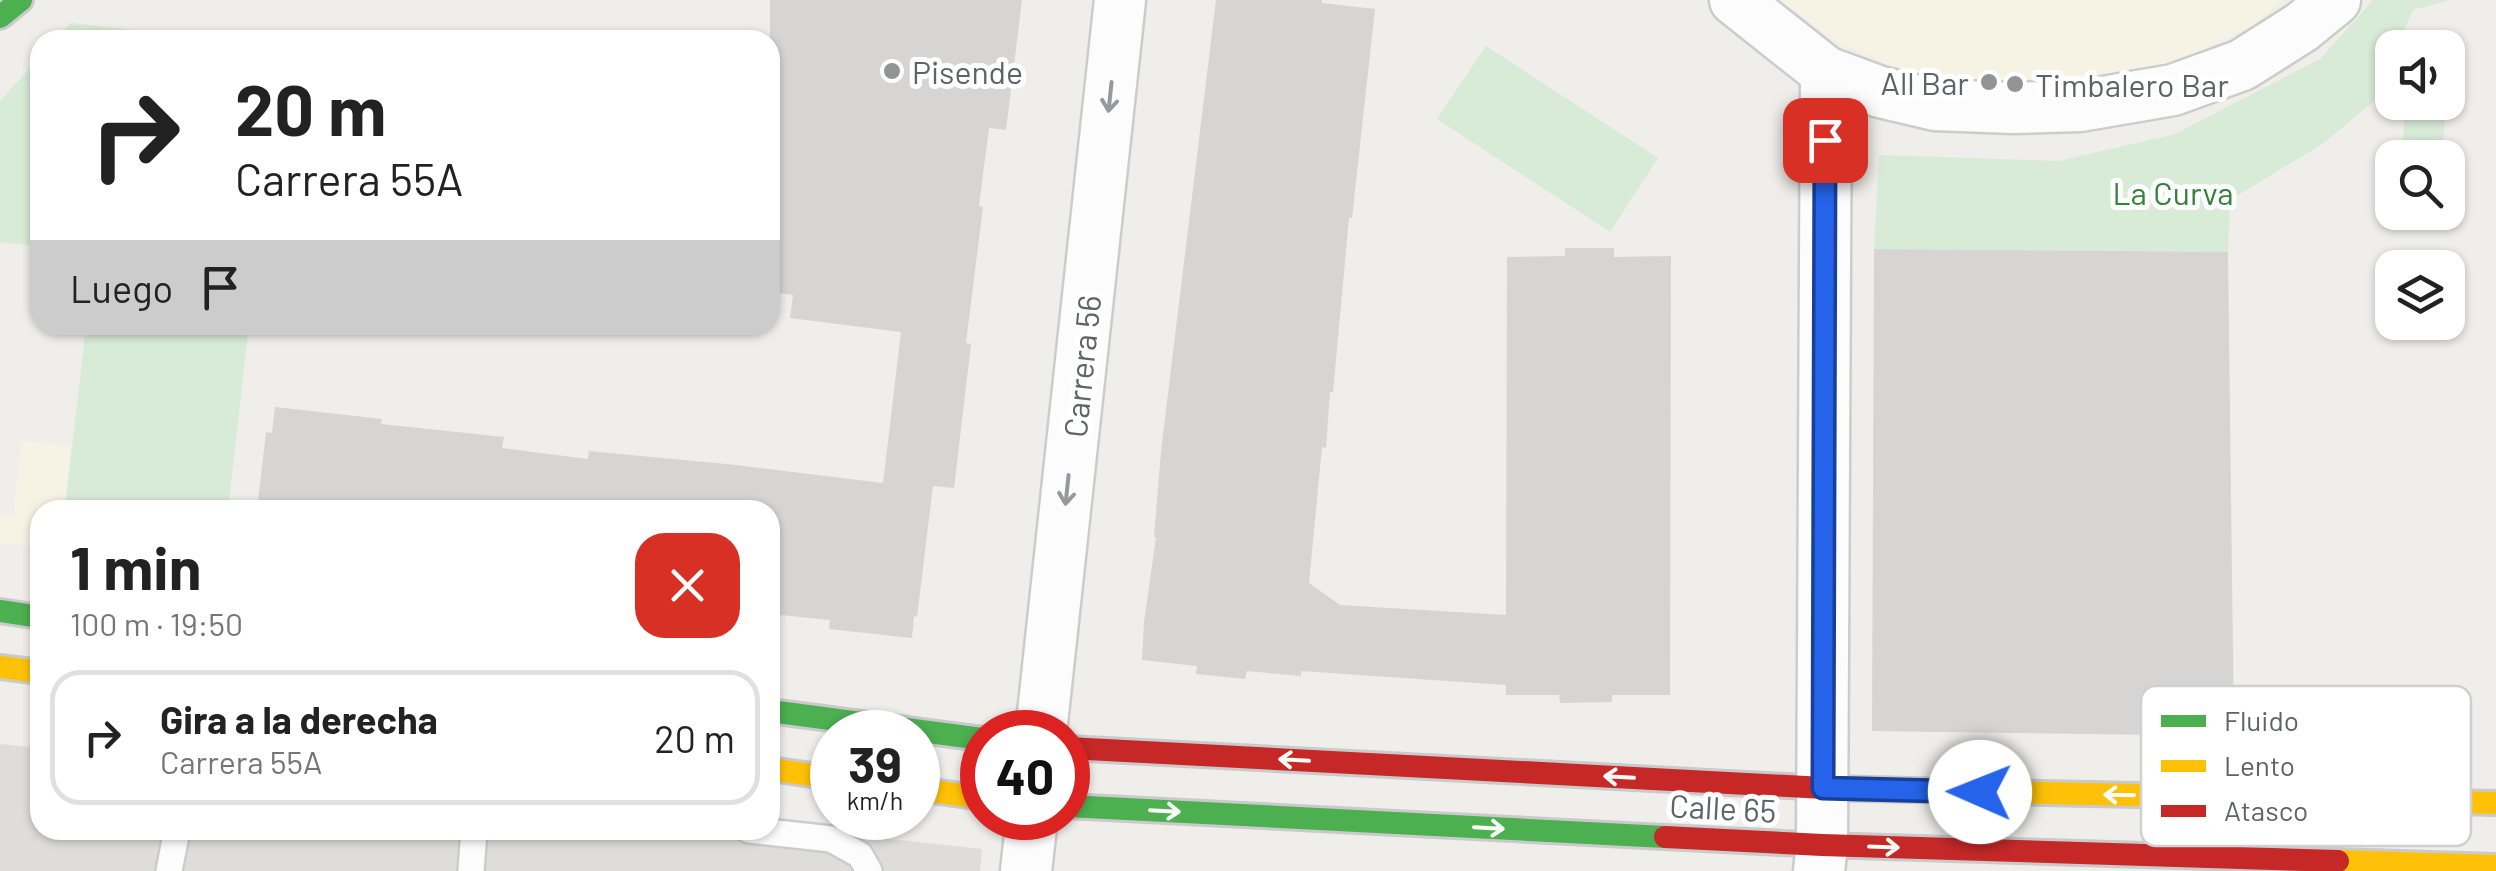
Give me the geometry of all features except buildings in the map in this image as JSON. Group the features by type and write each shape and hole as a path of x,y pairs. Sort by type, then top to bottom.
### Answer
{"street":[{"path":"0,18 21,0"},
{"name":"Carrera 56","path":"1044,710 1120,0"},
{"path":"1735,0 1826,72 1880,92 1935,104 2013,108 2080,106 2172,90 2242,65 2302,27 2335,0"},
{"path":"1821,858 1826,72"},
{"path":"0,611 30,615"},
{"path":"0,667 30,671"},
{"path":"780,713 960,736"},
{"name":"Calle 65","path":"1090,749 1823,788 2141,796"},
{"path":"780,770 810,775"},
{"name":"Calle 65","path":"2471,803 2496,804"},
{"name":"Calle 65","path":"1090,808 1821,858 2496,866"},
{"path":"1026,871 1030,840"}],"lane":[{"path":"780,829 810,829"},
{"path":"169,871 175,840"},
{"path":"471,871 473,840"},
{"path":"844,840 870,871"}],"shaded area":[{"path":"1779,0 2282,0 2255,24 2172,65 2088,82 1994,92 1913,75 1839,43"},
{"path":"21,441 71,446 65,500 30,500 30,546 0,543 0,513 14,514"},
{"path":"0,744 30,747 30,840 780,840 780,827 810,830 810,840 899,840 982,849 980,871 0,871"}],"green space":[{"name":"La Curva","path":"2373,0 2451,0 2413,10 2404,30 2375,30 2375,100 2324,143 2230,200 2228,252 1874,249 1879,155 2059,161 2175,134 2320,59"},
{"path":"71,23 133,30 64,30"},
{"path":"1486,46 1658,158 1610,232 1437,119"},
{"path":"30,68 30,245 0,242 0,101"},
{"path":"2404,120 2445,120 2443,140 2403,140"},
{"path":"85,335 248,335 229,500 66,500"}],"traffic: fast":[{"path":"0,17 21,0"},
{"path":"0,611 30,616"},
{"path":"780,712 960,736"},
{"path":"1090,807 1665,837"}],"traffic: slow":[{"path":"0,667 30,671"},
{"path":"780,770 810,775"},
{"path":"1824,788 2141,795"},
{"path":"940,792 960,795"},
{"path":"2471,802 2496,803"},
{"path":"2338,861 2496,866"}],"traffic: jam":[{"path":"1090,749 1824,788"},
{"path":"1665,837 2338,861"}],"place":[{"name":"Pisende","path":"892,71"},
{"name":"All Bar","path":"1989,82"},
{"name":"Timbalero Bar","path":"2015,84"}],"route":[{"path":"1825,140 1823,788 1980,792"}]}
